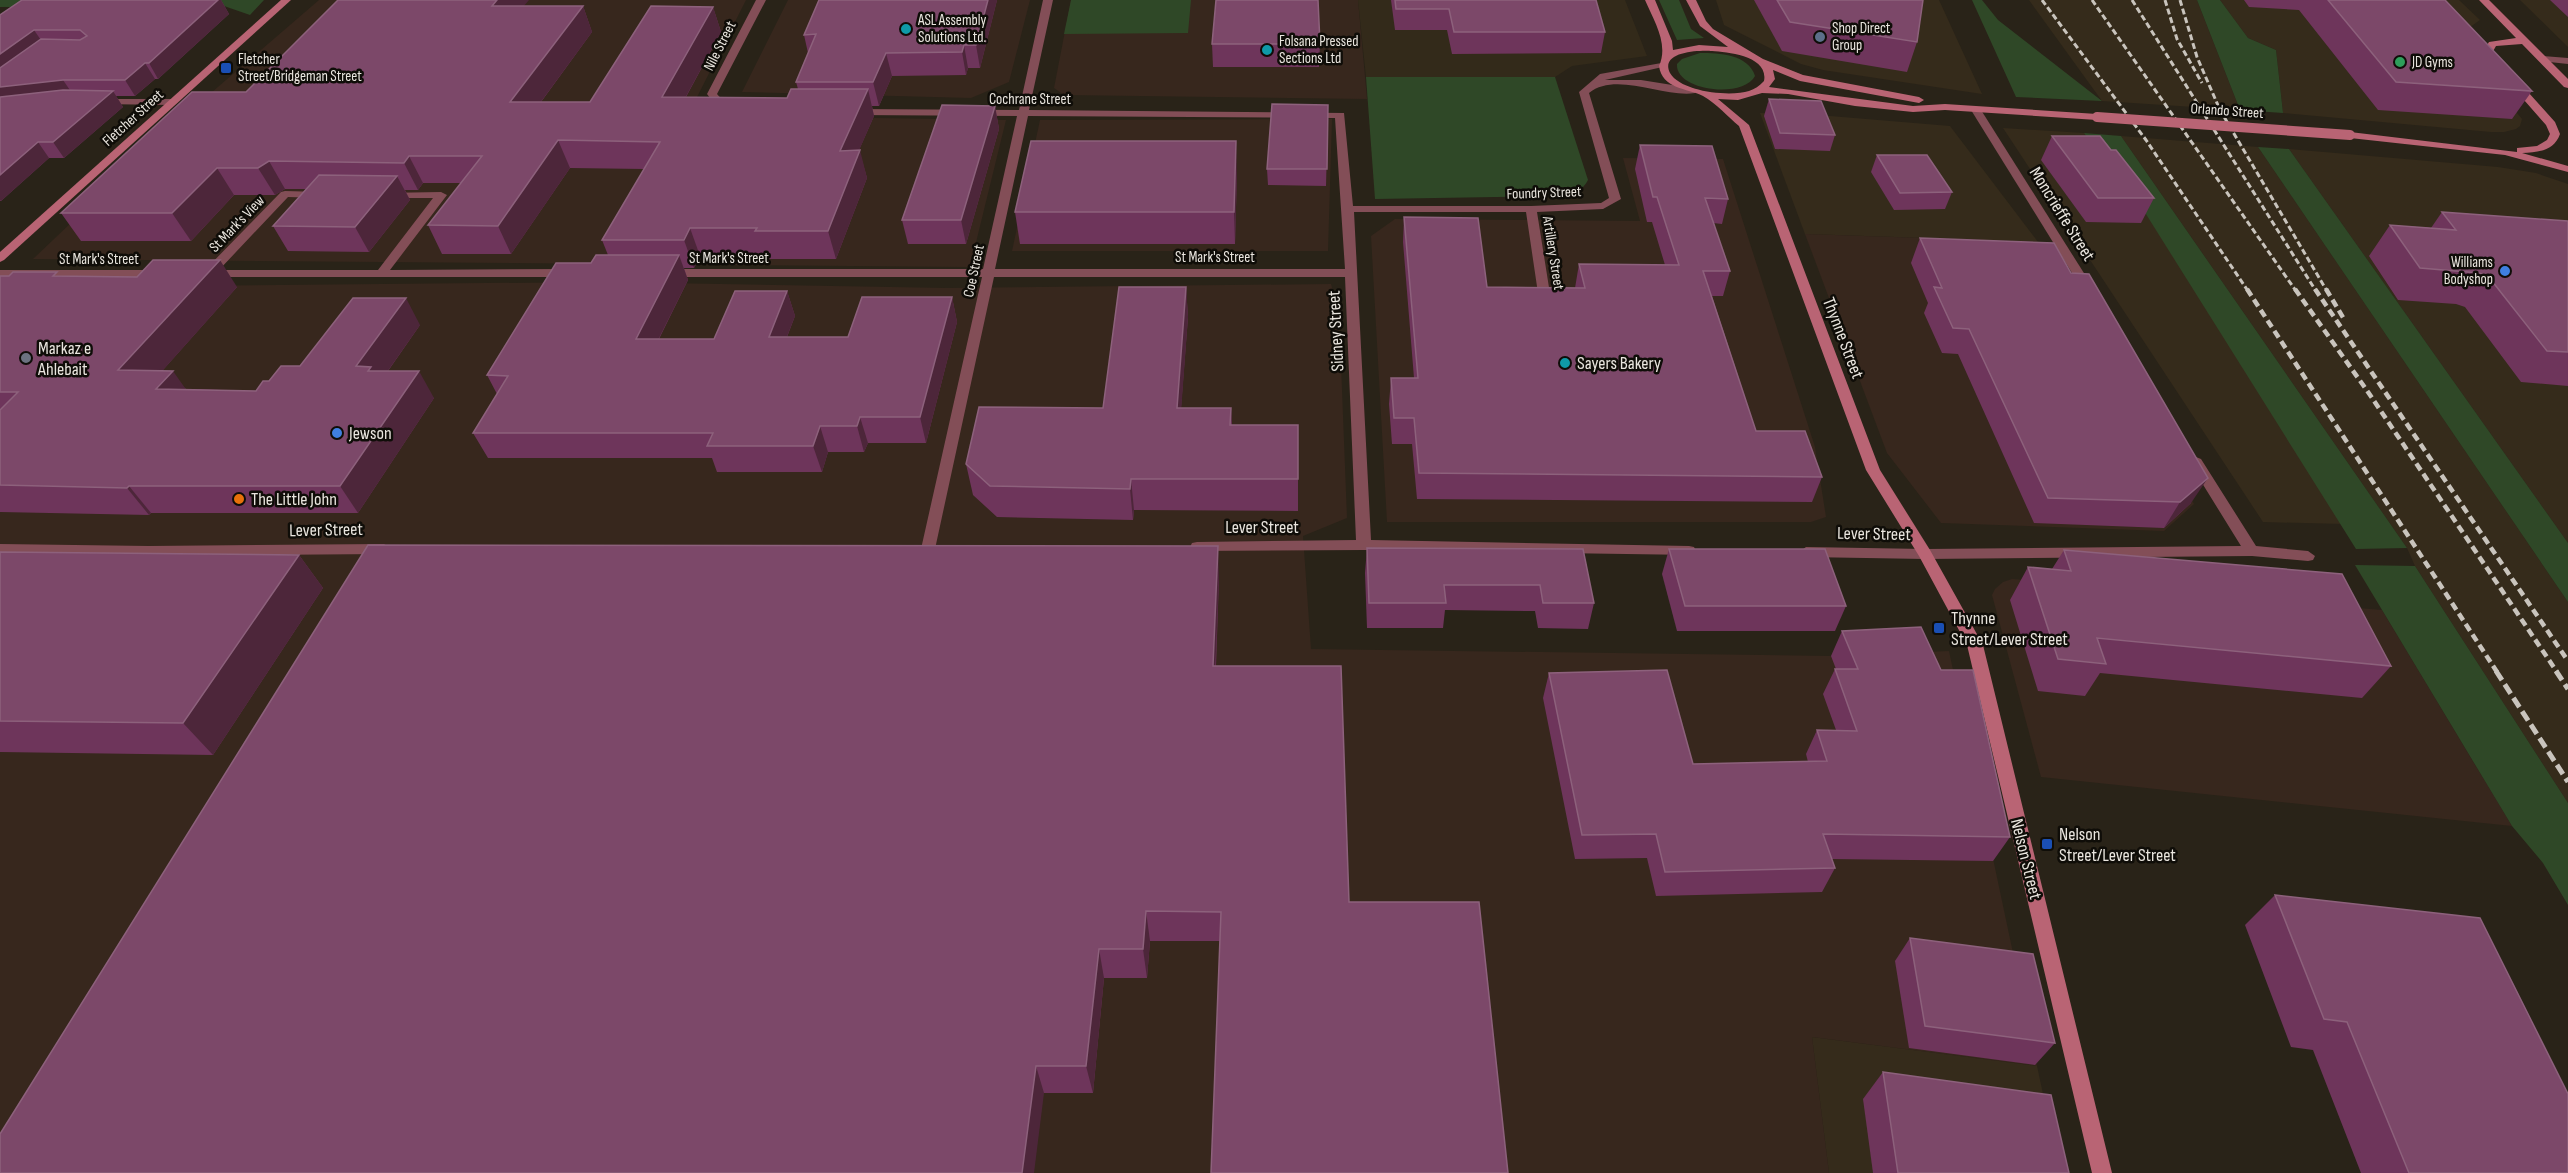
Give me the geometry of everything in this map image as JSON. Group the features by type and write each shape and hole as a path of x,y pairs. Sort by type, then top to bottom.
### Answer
{"street":[{"name":"Fletcher Street","path":"0,258 286,0"},
{"name":"Nile Street","path":"741,110 721,105 712,94 761,0"},
{"name":"Coe Street","path":"928,549 1048,0"},
{"name":"Thynne Street","path":"1650,0 1667,40 1665,71 1670,78 1691,91 1707,95 1740,96 1757,92"},
{"path":"1691,0 1704,25 1722,40 1766,66 1770,74 1770,81 1746,102"},
{"path":"2484,0 2568,85"},
{"name":"Orlando Street","path":"2506,152 2539,149 2552,142 2555,134 2551,124 2487,53 2489,46 2497,42 2525,41"},
{"path":"1593,84 1604,76 1666,60 1678,51 1692,48 1718,48 1743,53"},
{"name":"Orlando Street","path":"1757,59 1800,78 1945,107 2350,135 2506,152 2568,169"},
{"path":"2543,60 2568,61"},
{"path":"1593,84 1641,83 1691,91"},
{"name":"Foundry Street","path":"1348,209 1531,209 1603,206 1615,199 1584,96 1587,88 1593,84"},
{"name":"Orlando Street","path":"1757,92 1788,91 1855,103 1913,109 1945,107"},
{"name":"Thynne Street","path":"1707,95 1744,120 1873,470 1925,554"},
{"path":"86,101 173,102"},
{"name":"Moncrieffe Street","path":"1976,110 2094,299"},
{"name":"Cochrane Street","path":"846,112 1340,115"},
{"name":"Sidney Street","path":"1340,115 1348,209 1364,545"},
{"name":"St Mark's View","path":"333,195 285,194 204,274 381,274"},
{"path":"369,195 441,195 381,274"},
{"name":"Artillery Street","path":"1531,209 1545,300"},
{"path":"381,274 590,273"},
{"name":"St Mark's Street","path":"660,273 1351,273"},
{"name":"St Mark's Street","path":"0,274 175,274"},
{"path":"2188,450 2252,551"},
{"name":"Lever Street","path":"1185,547 1364,545 1699,551"},
{"name":"Lever Street","path":"0,549 149,551 396,549"},
{"name":"Lever Street","path":"1792,552 1925,554 2252,551 2308,556"},
{"name":"Nelson Street","path":"1925,554 1975,645 2102,1173"}],"shaded area":[{"path":"319,0 746,0 688,115 1006,120 970,267 33,259 176,123"},
{"path":"788,0 1030,0 1009,82 971,98 742,92"},
{"path":"1071,0 1358,0 1367,99 1064,95 1054,88"},
{"path":"1358,0 1625,0 1647,56 1572,66 1555,77 1366,77"},
{"path":"1716,0 1939,0 1982,94 1823,70 1801,64 1724,25"},
{"path":"2029,0 2197,0 2240,110 2102,101"},
{"path":"2220,0 2459,0 2480,20 2463,32 2461,46 2522,119 2520,126 2504,132 2491,132 2283,113 2276,50 2248,38"},
{"path":"2520,0 2568,0 2568,47"},
{"path":"1760,113 1818,115 1950,126 2038,242 1805,234"},
{"path":"1332,119 1328,251 1012,251 1040,120"},
{"path":"2003,128 2084,133 2095,148 2107,152 2343,524 2263,522"},
{"path":"2121,136 2258,147 2568,602 2568,803 2415,566 2407,548"},
{"path":"2289,149 2498,167 2536,173 2568,184 2568,543"},
{"path":"1623,158 1723,159 1815,447 1826,517 1811,522 1387,522 1371,236 1395,219 1640,221"},
{"path":"1805,234 2038,242 2076,296 2194,504 2164,531 1941,523 1887,453"},
{"path":"604,282 947,288 1331,284 1339,313 1347,518 1303,536 1311,649 1831,656 1949,651 2037,1066 1812,1037 1829,1173 0,1173 0,446 172,286"},
{"path":"2012,579 2382,610 2512,826 2041,777 1992,595 2003,582"},
{"path":"1812,1037 2037,1066 2060,1173 1829,1173"}],"green space":[{"path":"0,0 264,0 250,15 224,6 0,7"},
{"path":"1071,0 1191,0 1188,33 1064,34"},
{"path":"1659,0 1679,0 1691,29 1704,38 1677,40"},
{"path":"1972,0 1982,0 1998,20 2102,101 2016,97"},
{"path":"2197,0 2220,0 2248,38 2276,50 2283,113 2240,110"},
{"path":"1700,53 1724,54 1740,59 1746,63 1755,76 1748,83 1737,88 1711,89 1698,86 1679,73 1677,64 1682,59"},
{"path":"1366,77 1555,77 1588,180 1580,190 1560,196 1375,199"},
{"path":"2084,133 2121,136 2407,548 2356,549 2107,152 2095,148"},
{"path":"2258,147 2289,149 2568,543 2568,602"},
{"path":"2355,565 2415,566 2568,803 2568,905 2543,863 2512,826"}],"building":[{"path":"22,0 218,0 149,63 145,63 125,80 63,80 0,87 0,68 41,39 80,40 87,36 80,30 34,30 0,54 0,15"},
{"path":"338,0 497,0 492,6 583,6 510,102 590,102 651,6 713,7 662,97 787,98 791,89 868,89 840,151 860,150 828,231 690,228 684,240 602,240 660,142 558,140 498,226 428,225 482,156 409,156 404,163 269,161 258,168 217,168 172,213 61,213 192,92 246,92"},
{"name":"ASL Assembly Solutions Ltd.","path":"819,0 988,0 976,45 964,45 962,52 886,53 873,82 796,82 816,34 804,35"},
{"name":"Folsana Pressed Sections Ltd","path":"1216,0 1318,0 1320,44 1212,44"},
{"path":"1395,0 1596,0 1605,32 1454,32 1449,9 1396,9"},
{"path":"1777,0 1923,0 1917,42 1790,22"},
{"path":"2328,0 2445,0 2532,91 2396,82"},
{"path":"63,90 113,91 53,142 38,142 0,175 0,97"},
{"path":"1769,99 1821,101 1835,135 1780,133"},
{"path":"1272,104 1328,105 1327,169 1267,169"},
{"path":"942,105 995,106 961,220 902,220"},
{"path":"2052,136 2100,136 2111,150 2116,150 2154,198 2098,198"},
{"path":"1031,141 1236,141 1234,212 1015,212"},
{"name":"Sayers Bakery","path":"1640,145 1712,146 1728,199 1705,198 1730,271 1703,271 1756,431 1805,431 1822,477 1419,473 1414,418 1394,418 1391,378 1418,378 1404,217 1478,218 1487,287 1585,288 1579,264 1679,265 1657,197 1653,197"},
{"path":"1877,155 1927,155 1952,192 1900,193"},
{"path":"319,175 397,176 355,227 273,226"},
{"path":"2442,212 2568,221 2568,352 2547,351 2488,276 2479,273 2420,268 2390,225 2456,230"},
{"path":"1920,238 2054,243 2071,273 2089,274 2208,478 2180,502 2048,498 1969,329 1953,328 1934,287 1942,288"},
{"path":"596,255 679,255 636,339 714,339 735,291 787,291 769,337 848,337 862,297 952,297 920,417 860,417 857,426 820,426 813,446 707,446 713,433 473,433 508,376 487,375 556,263 591,263"},
{"path":"153,260 220,260 118,370 173,371 156,389 256,391 263,381 269,381 281,366 300,366 353,298 406,298 356,366 371,367 368,371 419,371 340,486 129,486 127,488 0,485 0,410 18,392 0,392 0,276 9,276 13,272 57,272 53,276 137,277"},
{"path":"1119,287 1186,287 1177,408 1231,408 1230,425 1298,425 1298,479 1131,479 1130,489 990,486 966,464 979,407 1103,408"},
{"path":"368,545 1218,546 1213,666 1341,666 1349,902 1479,902 1508,1173 1211,1173 1221,912 1146,911 1143,949 1099,949 1086,1066 1036,1066 1022,1173 0,1173 0,1134"},
{"path":"1367,548 1583,549 1594,603 1543,603 1540,585 1444,585 1446,603 1369,603"},
{"path":"1669,549 1825,549 1846,606 1685,606"},
{"path":"2064,550 2342,574 2391,666 2097,638 2106,664 2058,659 2028,567 2071,571"},
{"path":"0,552 299,555 183,723 0,721"},
{"path":"1921,627 1941,670 1973,670 2010,837 1823,834 1835,868 1665,872 1656,834 1582,835 1549,673 1667,670 1693,764 1827,761 1817,730 1857,731 1835,669 1858,669 1842,631"},
{"path":"2275,895 2480,918 2568,1094 2568,1173 2409,1173 2347,1022 2324,1019"},
{"path":"1910,938 2033,954 2055,1043 1925,1026"},
{"path":"1883,1072 2051,1095 2069,1173 1898,1173"}],"railway":[{"path":"2042,0 2146,140 2248,291"},
{"path":"2092,0 2296,291"},
{"path":"2132,0 2316,291"},
{"path":"2165,0 2177,39 2202,83"},
{"path":"2180,0 2197,57 2220,110 2327,291"},
{"path":"2247,289 2497,672"},
{"path":"2295,289 2368,392 2557,672"},
{"path":"2315,289 2568,661"},
{"path":"2326,289 2344,319"},
{"path":"2496,671 2568,782"},
{"path":"2556,671 2568,689"}],"place":[{"name":"ASL Assembly Solutions Ltd.","path":"906,29"},
{"name":"Shop Direct Group","path":"1820,37"},
{"name":"Folsana Pressed Sections Ltd","path":"1267,50"},
{"name":"JD Gyms","path":"2400,62"},
{"name":"Fletcher Street/Bridgeman Street","path":"226,68"},
{"name":"Williams Bodyshop","path":"2505,271"},
{"name":"Markaz e Ahlebait","path":"26,358"},
{"name":"Sayers Bakery","path":"1565,363"},
{"name":"Jewson","path":"337,433"},
{"name":"The Little John","path":"239,499"},
{"name":"Thynne Street/Lever Street","path":"1939,628"},
{"name":"Nelson Street/Lever Street","path":"2047,844"}]}
